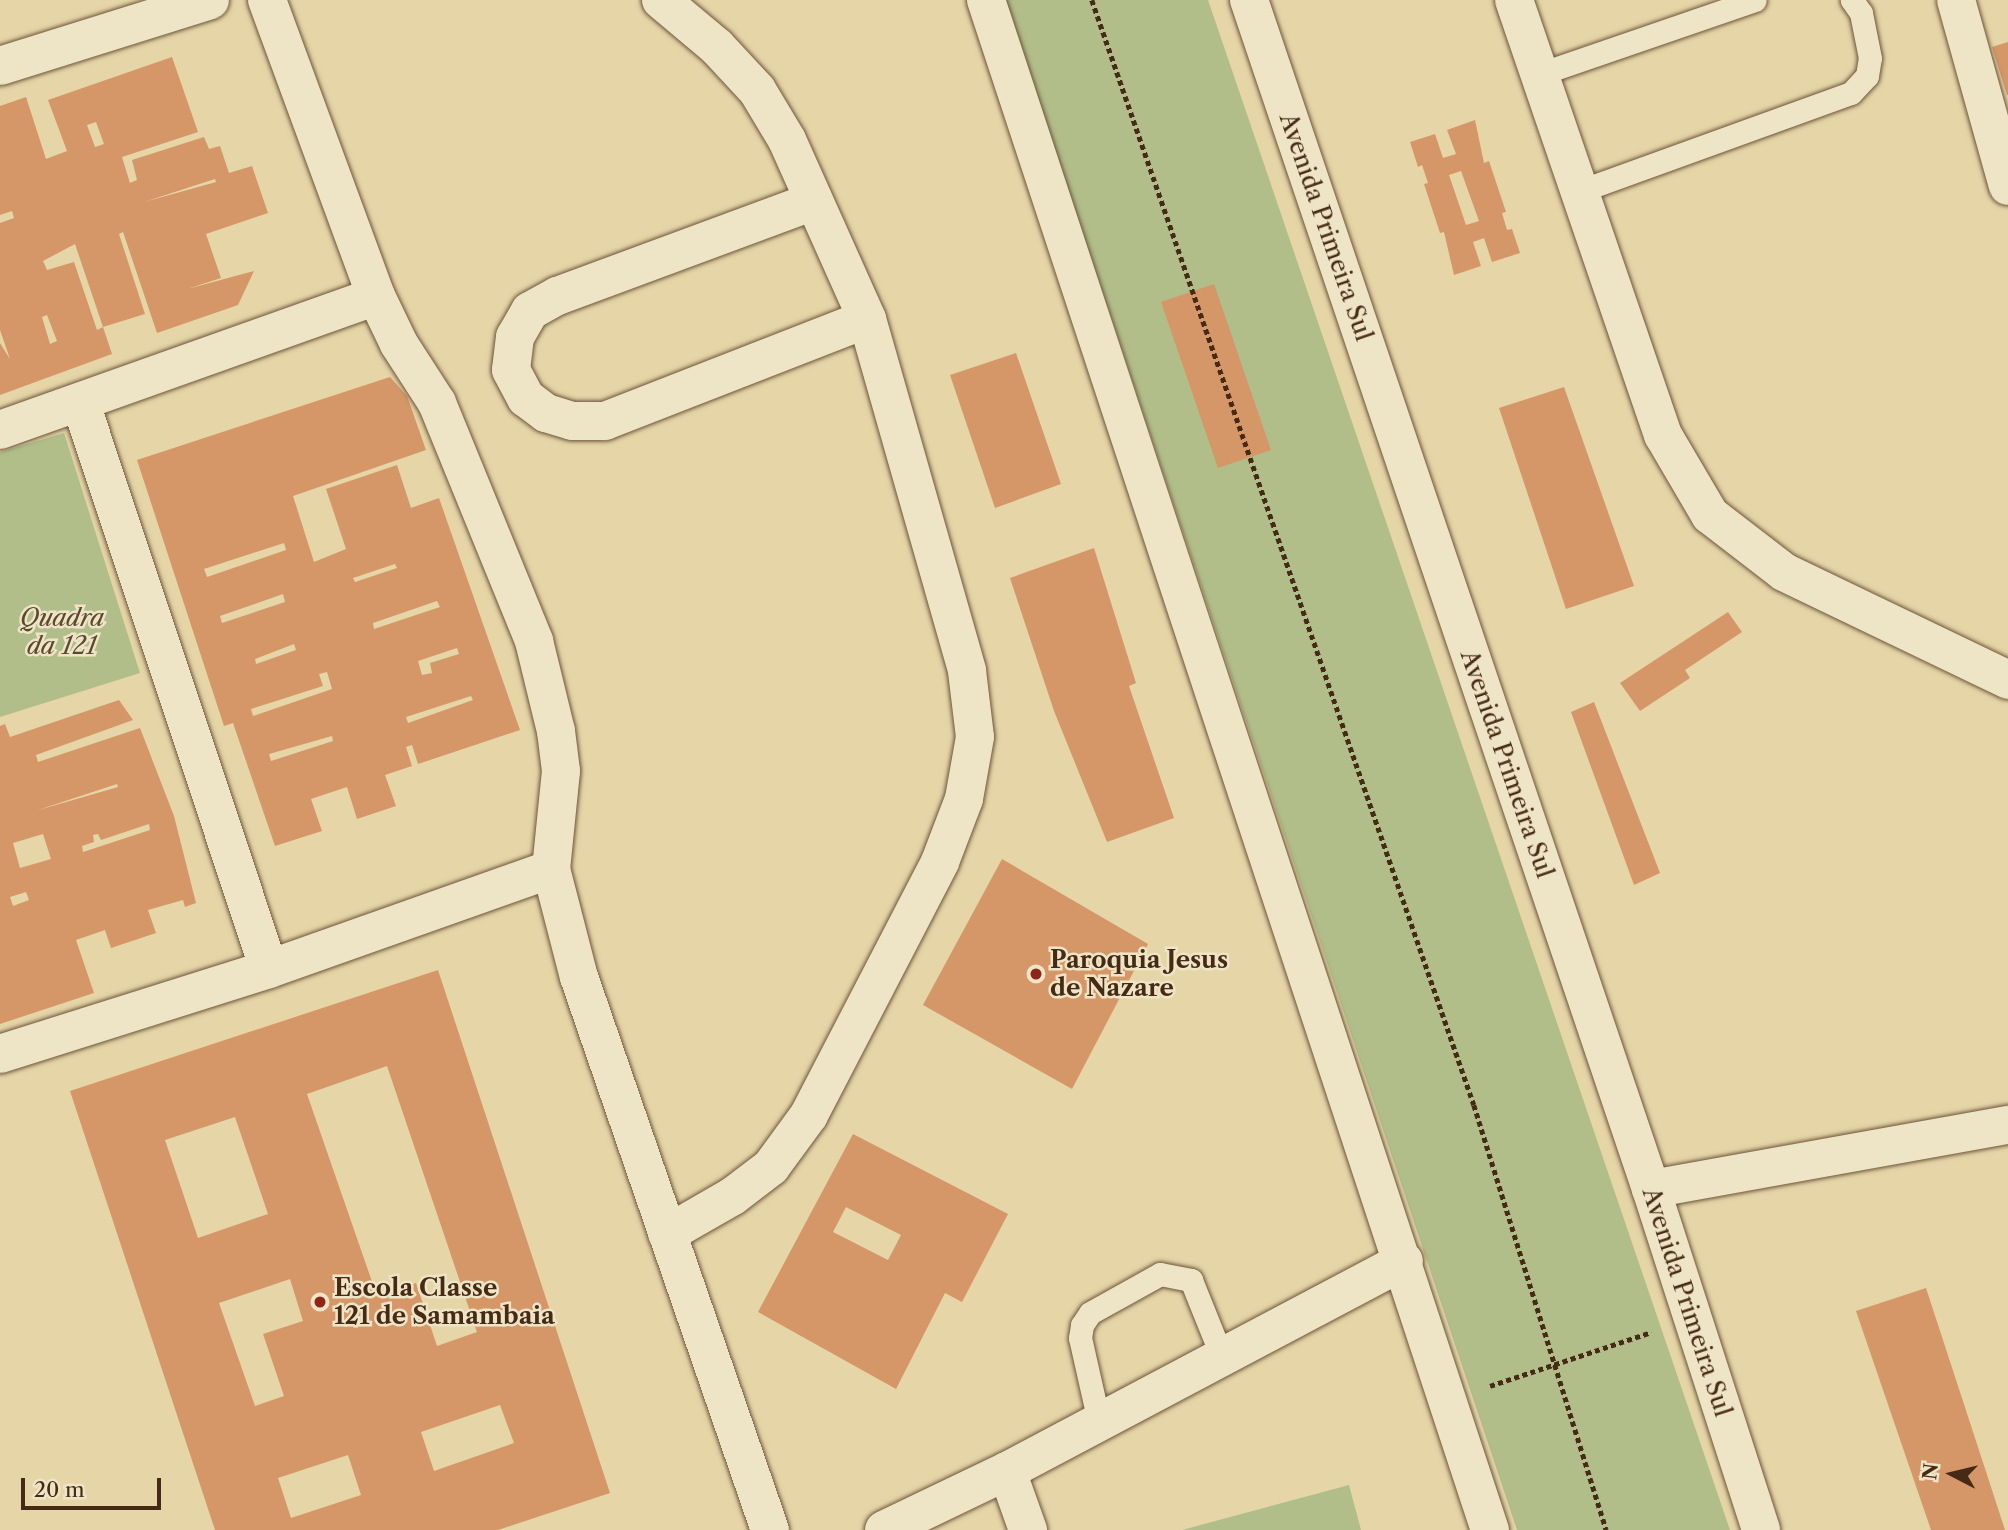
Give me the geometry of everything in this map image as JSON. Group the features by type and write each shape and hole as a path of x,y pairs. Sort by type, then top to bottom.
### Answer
{"street":[{"path":"0,66 210,0"},
{"path":"267,0 376,296 399,344 437,403 534,640 556,731 561,771 551,869 579,977 770,1530"},
{"path":"660,0 717,47 757,89 814,201 867,319 967,671 975,737 964,799 940,862 809,1115 771,1167 733,1196 667,1234"},
{"path":"986,0 1404,1261 1490,1530"},
{"name":"Avenida Primeira Sul","path":"1249,0 1651,1189 1761,1530"},
{"path":"1514,0 1663,435 1710,516 1784,572 2008,680"},
{"path":"1956,0 2008,186"},
{"path":"814,201 557,296 530,312 515,337 511,370 526,398 546,413 572,421 605,421 867,319"},
{"path":"0,430 81,404 376,296"},
{"path":"81,404 269,969"},
{"path":"0,1054 269,969 551,869"},
{"path":"1651,1189 2008,1125"},
{"path":"884,1530 1007,1471 1404,1261"},
{"path":"1007,1471 1028,1530"}],"lane":[{"path":"1540,74 1755,0"},
{"path":"1580,191 1851,93 1867,76 1870,58 1861,13 1852,0"},
{"path":"1099,1422 1080,1338 1082,1325 1090,1313 1160,1274 1191,1280 1222,1357"}],"path":[{"path":"1092,0 1474,1105 1606,1530"},
{"path":"1447,1400 1691,1319"}],"green space":[{"path":"1005,0 1208,0 1730,1530 1517,1530"},
{"name":"Quadra da 121","path":"64,433 140,673 0,717 0,452"},
{"path":"1349,1485 1361,1530 1182,1530"}],"building":[{"path":"2008,42 2008,95 2007,95 1992,47"},
{"path":"172,57 198,132 122,157 130,183 137,180 132,160 204,137 209,149 220,146 229,173 252,166 268,213 206,234 221,278 187,289 254,271 238,305 157,333 123,232 119,234 145,314 103,327 112,354 0,395 0,343 10,359 0,330 0,223 14,218 12,211 0,215 0,106 26,97 46,159 67,151 48,100","holes":["96,122 104,144 95,147 87,125","215,179 216,182 144,202","75,244 103,327 97,330 74,262 47,270 43,261","47,315 57,341 50,344 42,317"]},
{"path":"1475,120 1484,163 1489,161 1506,212 1502,213 1507,230 1512,229 1520,253 1492,262 1484,238 1473,242 1481,266 1454,275 1444,232 1440,233 1424,184 1428,183 1422,165 1418,167 1410,142 1435,134 1443,158 1456,154 1447,130","holes":["1461,171 1479,221 1466,225 1449,175"]},
{"path":"1214,284 1271,450 1218,468 1161,302"},
{"path":"1016,353 1061,484 995,508 950,375"},
{"path":"390,377 407,396 426,450 293,496 314,562 346,549 326,489 397,465 411,508 439,498 520,730 418,764 412,745 406,747 412,766 385,775 396,806 357,819 347,787 311,799 322,831 275,846 233,723 224,726 137,460","holes":["284,543 286,550 207,577 204,569","395,564 397,568 355,582 353,578","283,594 285,602 222,623 220,616","437,601 440,607 374,629 373,623","294,644 296,650 256,664 255,659","457,648 459,654 430,663 432,673 422,675 418,661","327,672 332,689 253,716 251,709 323,686 319,674","471,696 473,700 408,723 406,717","332,736 333,741 271,761 269,754"]},
{"path":"1564,387 1634,586 1566,609 1499,408"},
{"path":"1094,548 1136,683 1129,686 1174,818 1107,842 1054,711 1010,578"},
{"path":"1728,612 1742,632 1685,670 1690,678 1640,711 1620,683"},
{"path":"119,700 133,720 36,755 38,762 140,728 174,816 196,903 185,907 183,900 148,910 156,933 111,948 105,930 76,940 94,993 0,1024 0,726 5,724 10,737","holes":["117,784 118,787 35,811","149,824 150,830 83,852 82,846 94,842 93,835 98,834 101,840","43,834 51,859 20,868 13,843","26,892 29,900 13,906 10,897"]},
{"path":"1594,702 1660,873 1634,885 1571,712"},
{"name":"Paroquia Jesus de Nazare","path":"1002,859 1148,944 1072,1089 923,1005"},
{"path":"438,970 610,1493 498,1530 215,1530 70,1091","holes":["387,1066 477,1332 437,1346 416,1283 377,1296 307,1094","235,1117 268,1214 198,1238 165,1140","290,1279 303,1321 263,1334 284,1396 255,1406 219,1303","500,1405 514,1443 434,1471 421,1432","348,1455 361,1495 291,1518 278,1478"]},
{"path":"853,1134 1008,1214 962,1302 945,1293 896,1389 758,1312","holes":["846,1207 901,1235 888,1260 833,1232"]},
{"path":"1926,1288 2005,1530 1931,1530 1856,1311"}],"place":[{"name":"Paroquia Jesus de Nazare","path":"1036,974"},
{"name":"Escola Classe 121 de Samambaia","path":"320,1302"}]}
